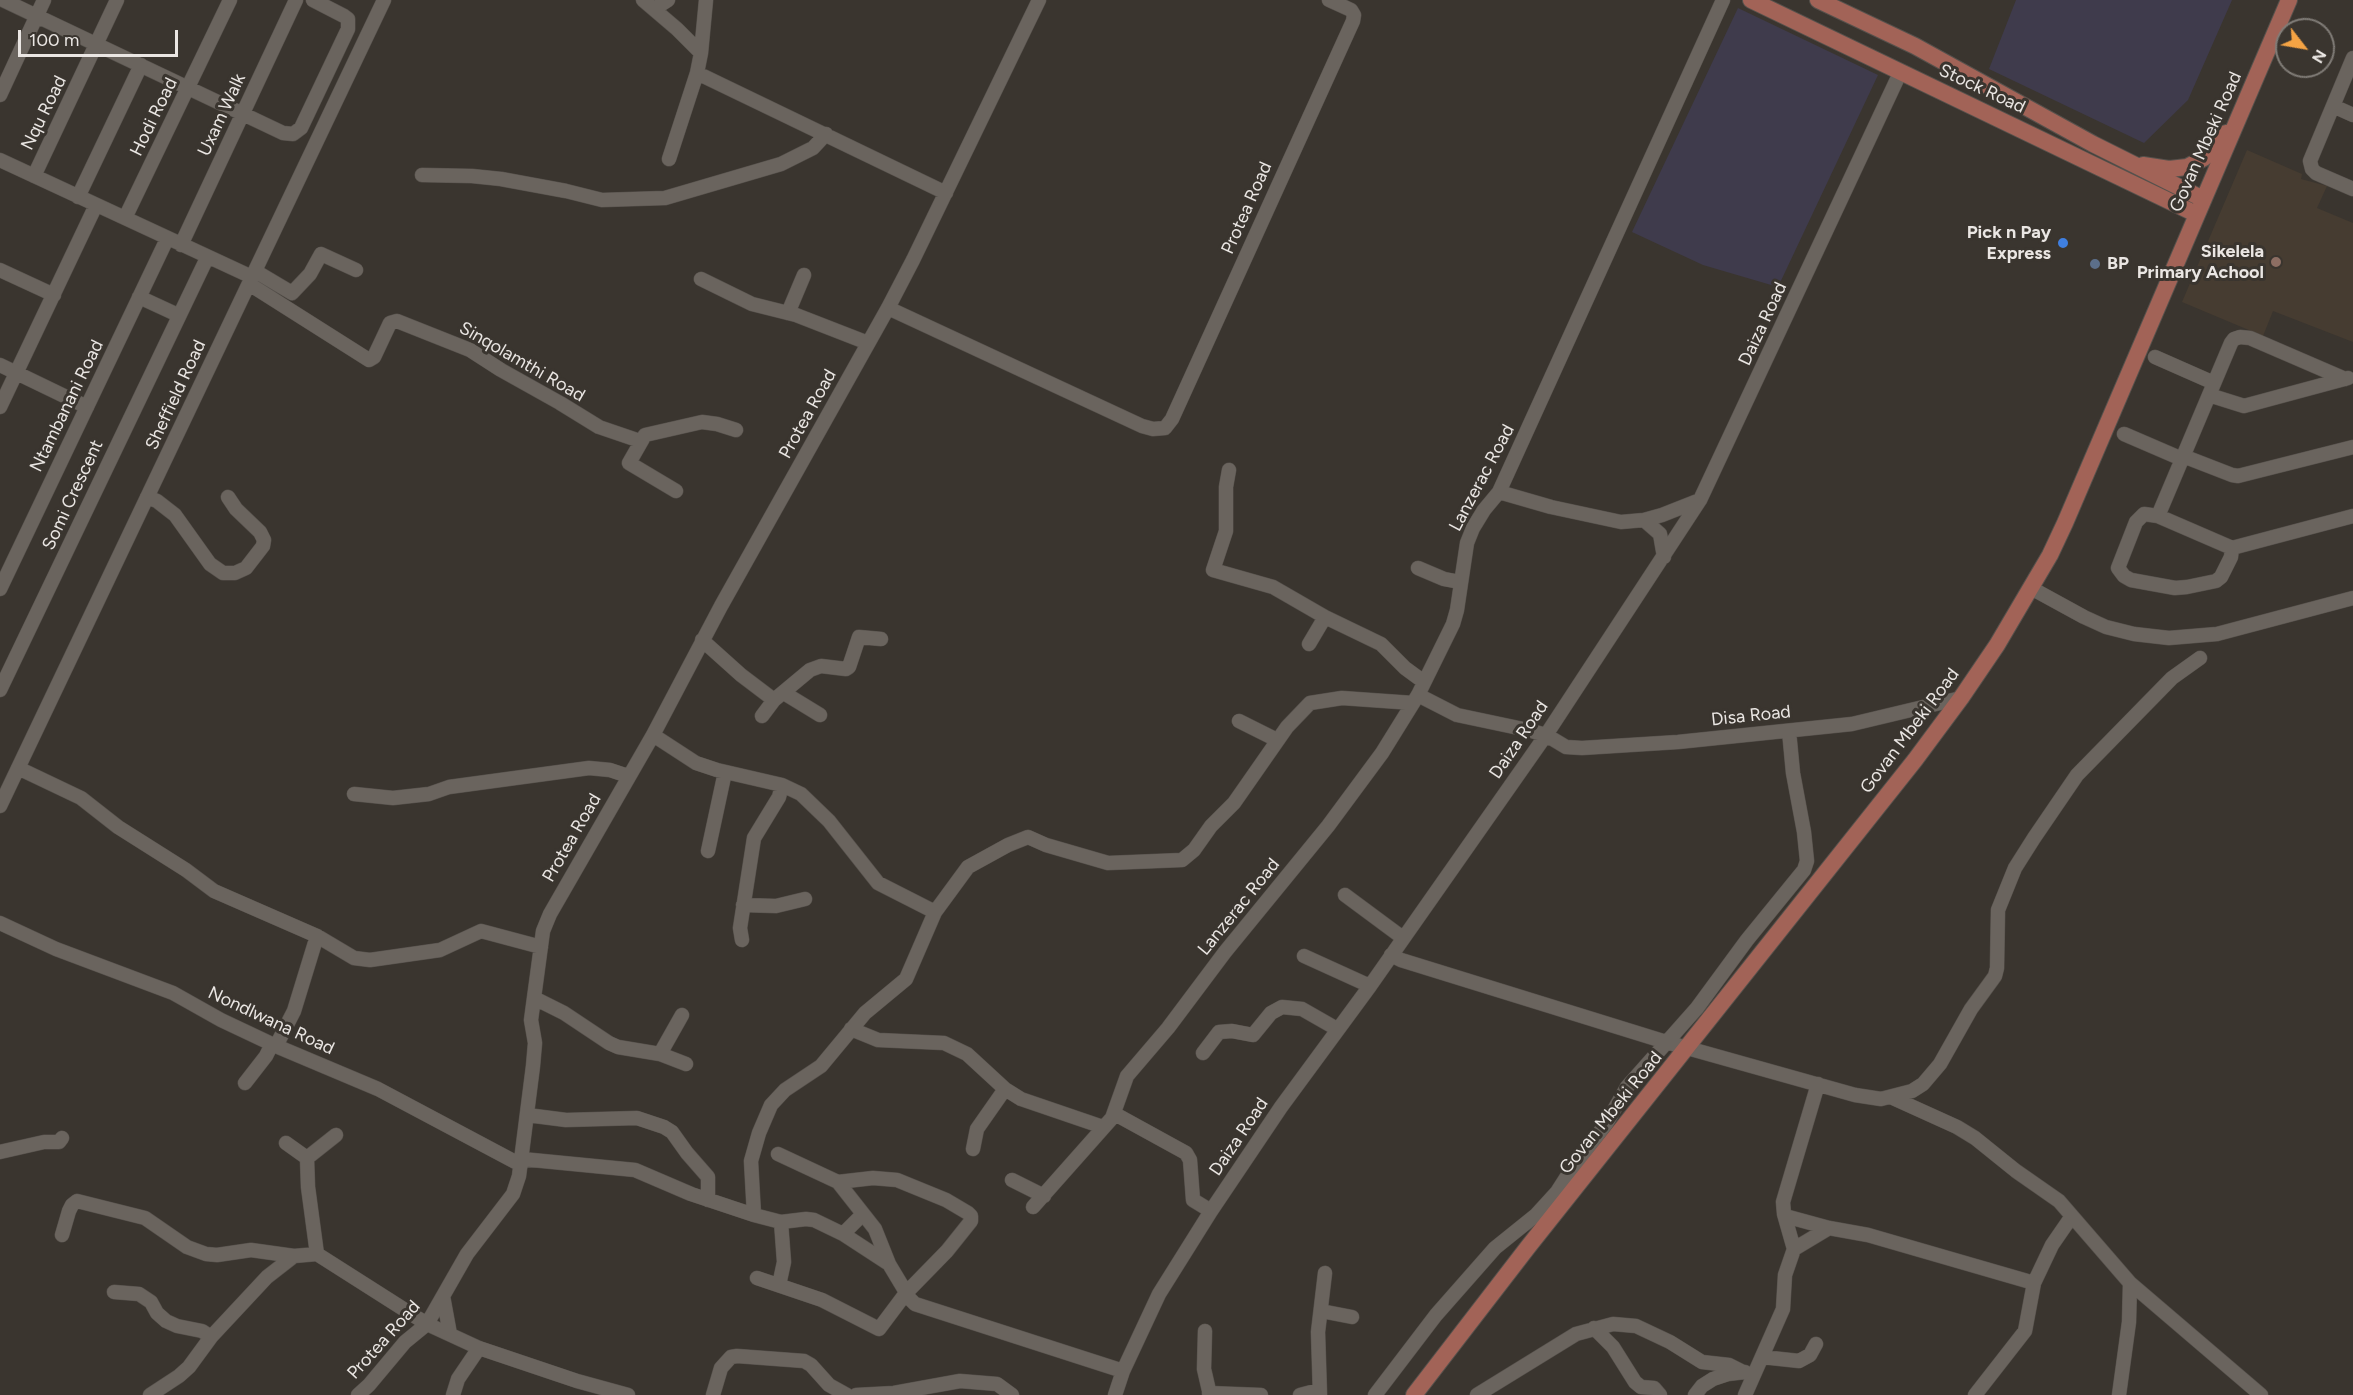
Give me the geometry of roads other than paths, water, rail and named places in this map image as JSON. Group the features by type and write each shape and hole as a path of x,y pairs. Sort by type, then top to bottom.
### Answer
{"main road":[{"name":"Stock Road","path":"1751,0 1900,73 2199,207"},
{"name":"Stock Road","path":"1818,0 1915,46 2122,159 2199,207"},
{"name":"Govan Mbeki Road","path":"1414,1395 1528,1247 1915,760 1961,698 2031,588 2050,555 2084,480 2289,0"},
{"path":"2122,159 2169,169 2187,167 2204,158 2238,118"}],"street":[{"path":"3,0 283,133 293,134 301,128 348,29 348,19 313,0"},
{"path":"0,95 44,0"},
{"name":"Nqu Road","path":"34,176 117,0"},
{"name":"Hodi Road","path":"125,218 230,0"},
{"name":"Uxam Walk","path":"181,245 296,0"},
{"name":"Sheffield Road","path":"0,806 384,0"},
{"path":"648,4 668,0"},
{"path":"669,159 697,73 706,0"},
{"name":"Protea Road","path":"358,1395 405,1342 427,1324 467,1254 513,1194 521,1162 535,1043 531,1020 543,931 550,914 653,735 702,640 888,308 1039,0"},
{"name":"Protea Road","path":"888,308 1142,426 1152,429 1166,428 1353,21 1354,15 1351,10 1329,0"},
{"name":"Lanzerac Road","path":"1115,1114 1124,1081 1328,826 1382,753 1418,693 1453,624 1467,543 1473,528 1499,492 1723,0"},
{"path":"648,4 701,53"},
{"path":"2353,58 2311,157 2310,165 2316,173 2353,189"},
{"name":"Hodi Road","path":"78,197 141,65"},
{"path":"697,73 946,193"},
{"name":"Daiza Road","path":"1115,1395 1123,1371 1159,1294 1211,1211 1281,1107 1370,986 1546,735 1700,500 1900,73"},
{"path":"2332,106 2353,115"},
{"path":"422,175 472,176 501,180 566,191 602,201 664,198 781,164 813,148 825,134"},
{"name":"Sinqolamthi Road","path":"0,160 252,277 369,360 374,357 390,323 397,321 470,350 599,427 640,441"},
{"path":"0,407 96,205"},
{"name":"Ntambanani Road","path":"0,589 167,239"},
{"path":"252,277 292,292 310,274 321,254 356,270"},
{"name":"Somi Crescent","path":"0,690 207,258"},
{"path":"0,270 54,295"},
{"path":"788,313 804,275"},
{"path":"701,279 753,304 811,320 868,344"},
{"path":"140,297 178,315"},
{"path":"2158,516 2231,343 2240,337 2250,338 2349,378"},
{"path":"2155,357 2244,406 2349,378"},
{"path":"0,364 87,407"},
{"path":"676,490 629,463 645,435 693,423 708,422 736,430"},
{"path":"2124,434 2182,458 2238,476 2353,447"},
{"name":"Disa Road","path":"1229,470 1226,487 1226,531 1213,570 1266,584 1325,617 1381,644 1404,668 1418,693 1457,715 1546,735 1566,747 1582,748 1852,724 1961,698"},
{"path":"1499,492 1605,520 1621,522 1644,520 1700,500"},
{"path":"147,497 157,501 175,515 210,564 223,573 235,573 246,568 264,546 264,540 260,532 236,509 228,497"},
{"path":"2232,548 2224,574 2216,581 2181,588 2131,580 2124,576 2118,564 2136,522 2144,514 2158,516 2232,548 2353,516"},
{"path":"1644,520 1660,534 1664,556"},
{"path":"1418,568 1444,579 1460,582"},
{"path":"2031,588 2106,627 2134,634 2169,638 2217,634 2353,598"},
{"path":"1309,644 1325,617"},
{"path":"762,716 779,696 810,670 821,666 846,669 849,667 859,637 881,639"},
{"path":"702,640 748,681 819,715"},
{"path":"1391,955 1412,964 1666,1042 1872,1098 1893,1098 1912,1091 1933,1074 1971,1009 1995,976 1997,968 1996,922 2001,899 2015,868 2062,796 2077,775 2172,678 2200,658"},
{"path":"753,1215 752,1161 766,1115 778,1096 821,1066 873,1006 906,979 935,912 968,867 1024,838 1031,838 1046,845 1108,863 1178,861 1194,850 1211,826 1234,803 1277,740 1304,709 1318,701 1418,693"},
{"path":"1239,721 1277,740"},
{"path":"1375,1395 1436,1315 1495,1248 1536,1215 1553,1197 1572,1167 1606,1124 1627,1087 1697,1008 1747,940 1806,868 1804,832 1793,773 1790,731"},
{"path":"653,735 696,763 782,785 801,794 815,806 878,883 935,912"},
{"path":"18,768 81,798 118,827 186,870 214,891 317,936 354,958 363,960 440,950 481,931 541,947"},
{"path":"354,794 393,798 429,794 449,787 589,768 609,770 628,776"},
{"path":"708,851 725,772"},
{"path":"742,940 740,928 754,838 779,797 782,785"},
{"path":"1346,895 1403,938"},
{"path":"743,905 776,906 805,899"},
{"name":"Nondlwana Road","path":"0,923 56,949 159,986 221,1020 378,1089 521,1162"},
{"path":"245,1083 274,1045 294,1011 317,936"},
{"path":"1304,956 1370,986"},
{"path":"534,998 564,1013 618,1047 660,1054 686,1064"},
{"path":"1203,1053 1213,1037 1220,1032 1232,1031 1253,1035 1271,1013 1282,1007 1290,1006 1309,1012 1337,1029"},
{"path":"660,1054 682,1015"},
{"path":"851,1029 871,1039 944,1043 967,1054 1005,1089 1021,1099 1103,1127"},
{"path":"1746,1395 1749,1373 1762,1357 1783,1309 1785,1275 1794,1249 1783,1203 1818,1084"},
{"path":"973,1149 977,1129 1005,1089"},
{"path":"1893,1098 1957,1127 1975,1138 2016,1171 2059,1201 2130,1283 2261,1395"},
{"path":"1033,1207 1115,1114 1180,1149 1188,1156 1193,1200 1211,1211"},
{"path":"527,1115 566,1120 637,1118 664,1126 672,1132 708,1177 708,1200"},
{"path":"307,1158 336,1135"},
{"path":"0,1152 44,1142 59,1142 62,1138"},
{"path":"286,1143 307,1158"},
{"path":"778,1154 838,1182 874,1229 889,1264 910,1299 922,1306 1123,1371"},
{"path":"307,1158 316,1254"},
{"path":"521,1162 635,1170 708,1200 753,1215 781,1222 814,1220 843,1234 889,1264"},
{"path":"757,1278 822,1300 879,1329 906,1293 963,1233 971,1221 971,1216 946,1200 897,1180 873,1178 838,1182"},
{"path":"1012,1179 1044,1196"},
{"path":"62,1235 69,1211 77,1201 145,1218 187,1247 206,1254 217,1255 251,1250 294,1256 316,1254 427,1324 479,1348 577,1382 628,1395"},
{"path":"843,1234 863,1214"},
{"path":"1785,1216 1829,1228 1868,1235 2034,1283"},
{"path":"1975,1395 2025,1332 2034,1283 2052,1245 2072,1216"},
{"path":"779,1285 784,1262 781,1222"},
{"path":"1794,1249 1829,1228"},
{"path":"150,1395 189,1367 211,1336 267,1277 294,1256"},
{"path":"1300,1395 1320,1393 1318,1348 1325,1273"},
{"path":"2119,1395 2129,1322 2130,1283"},
{"path":"114,1292 139,1294 151,1302 157,1313 166,1321 177,1326 202,1331 211,1336"},
{"path":"443,1296 450,1334"},
{"path":"1321,1311 1352,1317"},
{"path":"1477,1395 1571,1337 1594,1328 1621,1323 1636,1326 1670,1342 1702,1362 1729,1365 1749,1373"},
{"path":"1594,1328 1613,1347 1635,1383 1641,1387 1653,1388 1660,1395"},
{"path":"1205,1331 1204,1369 1209,1394 1261,1395"},
{"path":"1762,1357 1789,1361 1805,1360 1816,1344"},
{"path":"453,1395 458,1379 479,1348"},
{"path":"713,1395 721,1368 731,1357 737,1356 804,1361 811,1365 829,1385 847,1395"},
{"path":"1695,1395 1708,1381 1728,1374 1749,1373"},
{"path":"856,1395 894,1393 960,1381 997,1384 1012,1395"}],"place":[{"name":"Pick n Pay Express","path":"2063,243"},
{"name":"Sikelela Primary Achool","path":"2276,262"},
{"name":"BP","path":"2095,264"}]}
